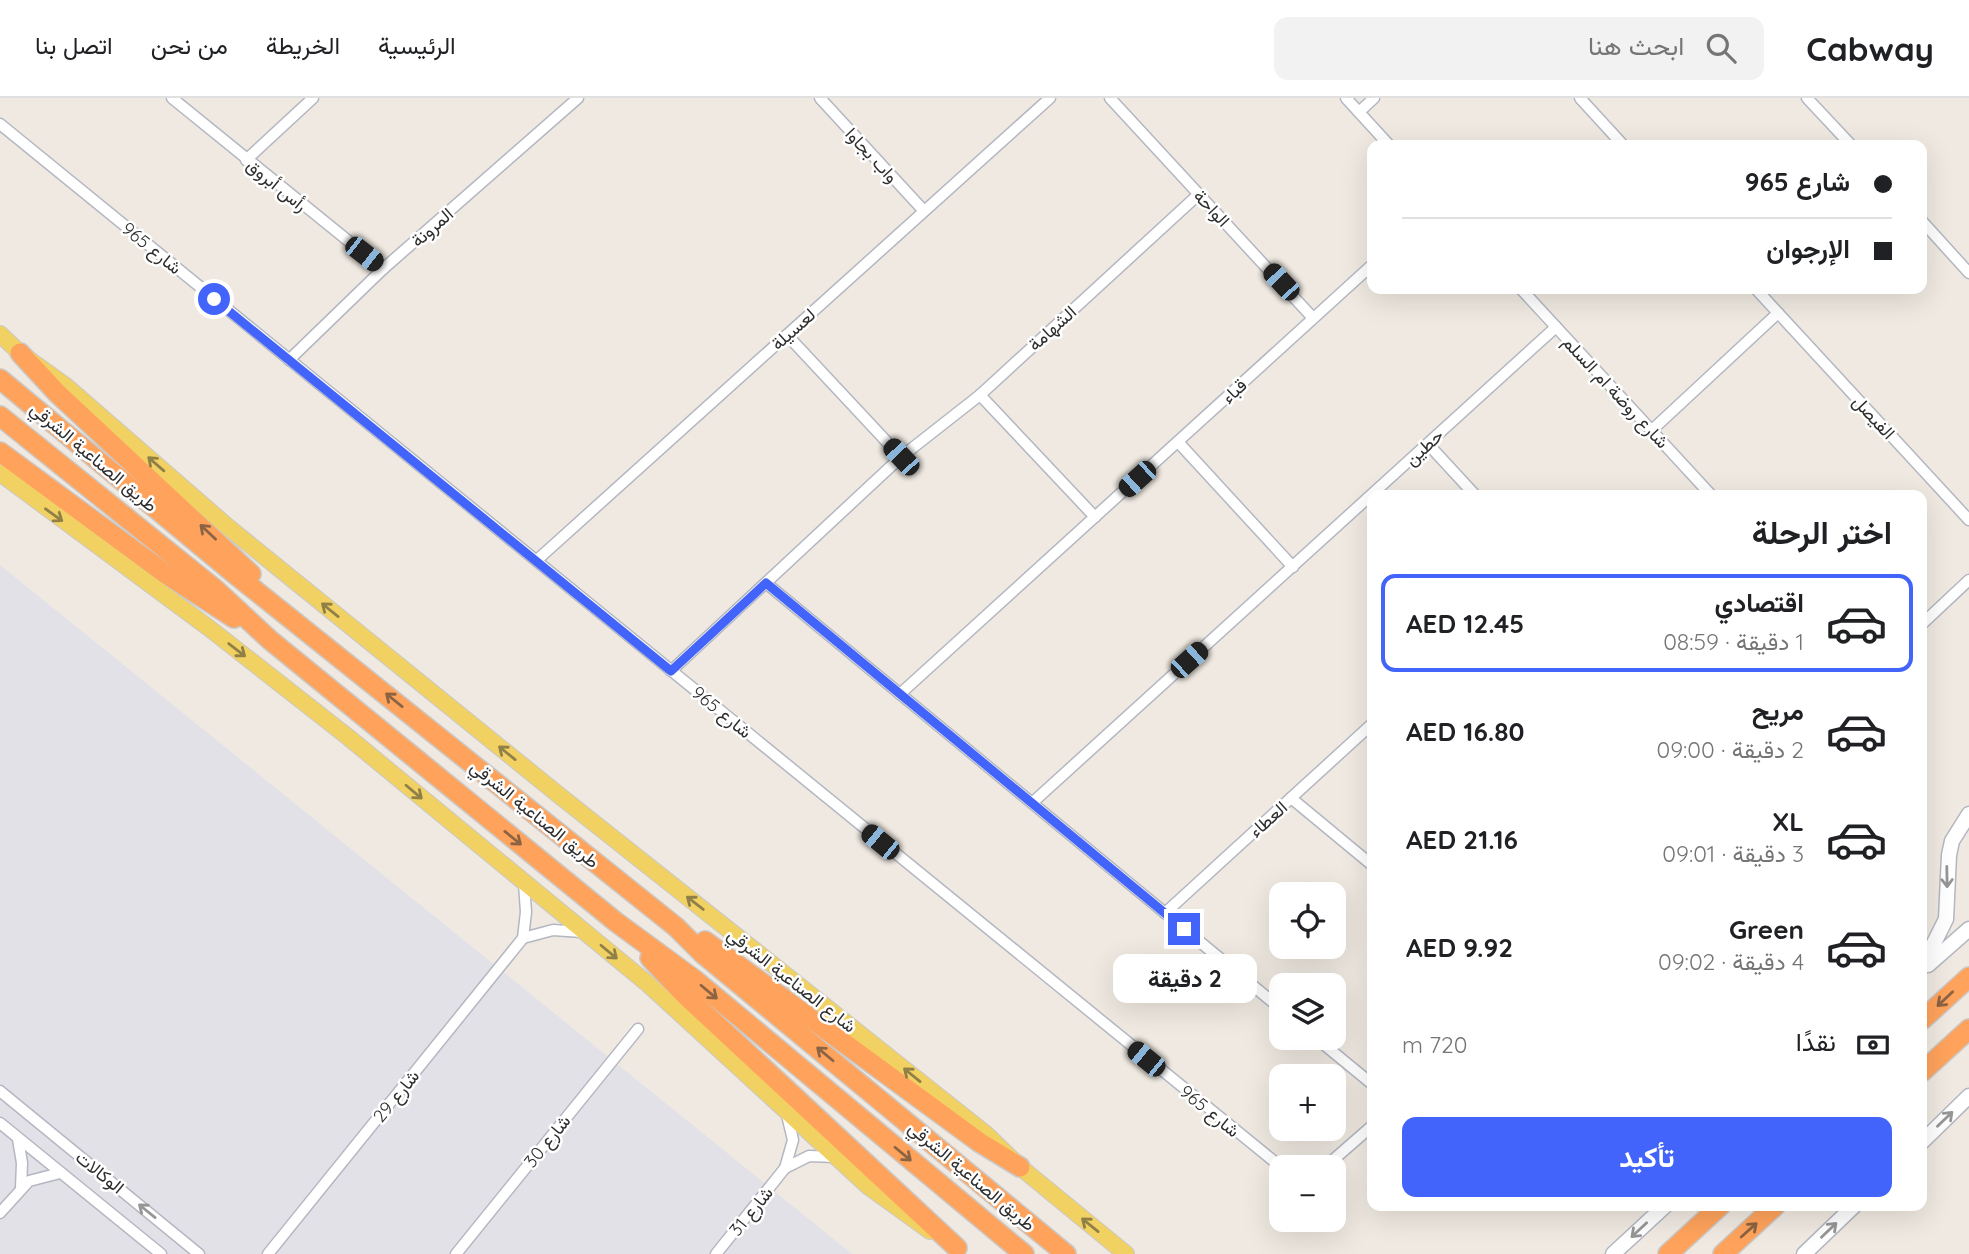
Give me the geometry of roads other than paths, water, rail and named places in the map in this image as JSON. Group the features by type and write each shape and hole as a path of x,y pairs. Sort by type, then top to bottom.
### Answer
{"highway":[{"path":"20,353 57,393 219,542 290,616"},
{"name":"طريق الصناعية الشرقي","path":"0,379 231,571 676,927 704,954 1066,1254"},
{"name":"طريق الصناعية الشرقي","path":"0,416 215,589 270,640 616,922 695,980 1024,1254"},
{"path":"0,452 166,574 270,640"},
{"path":"616,922 685,995 961,1251"},
{"path":"676,927 712,945 979,1142 1020,1167"},
{"path":"1927,1015 1969,977"},
{"path":"1927,1067 1969,1029"},
{"path":"1668,1254 1715,1211"},
{"path":"1723,1254 1770,1211"}],"main road":[{"name":"طريق الصناعية الشرقي","path":"0,334 20,353 66,386 228,527 560,796"},
{"path":"0,473 306,704 648,984 785,1112 892,1206 961,1251"},
{"name":"شارع الصناعية الشرقي","path":"560,796 986,1134 1020,1167"},
{"path":"1020,1167 1126,1254"}],"street":[{"name":"رأس أبروق","path":"172,98 383,269"},
{"path":"246,160 313,98"},
{"name":"المرونة","path":"289,360 383,269 578,98"},
{"name":"واب بجاوا","path":"820,98 924,211"},
{"name":"لعسيلة","path":"537,560 1050,98"},
{"name":"الواحة","path":"1110,98 1313,318"},
{"path":"1346,98 1384,140"},
{"path":"1359,112 1374,98"},
{"path":"1580,98 1618,140"},
{"path":"1807,98 1845,140"},
{"name":"شارع 965","path":"0,124 1269,1157"},
{"name":"الشهامة","path":"671,671 901,457 979,395 1199,194"},
{"path":"1927,226 1969,272"},
{"name":"قباء","path":"900,694 1367,269"},
{"name":"شارع روضة ام السلم","path":"1526,294 1706,490"},
{"name":"الفيصل","path":"1761,294 1969,520"},
{"path":"1652,430 1778,313"},
{"name":"حطين","path":"1378,490 1556,327"},
{"path":"787,335 901,457"},
{"path":"979,395 1095,517"},
{"path":"1178,442 1293,567"},
{"path":"1428,444 1470,490"},
{"name":"حطين","path":"1032,803 1367,500"},
{"path":"1927,619 1969,580"},
{"path":"766,583 1269,999"},
{"name":"العطاء","path":"1165,913 1367,729"},
{"path":"1291,798 1367,861"},
{"path":"1927,959 1946,919 1952,841 1969,814"},
{"path":"524,884 526,912 523,938 554,930 586,932"},
{"path":"1927,965 1969,929"},
{"name":"شارع 29","path":"268,1254 523,938"},
{"name":"شارع 30","path":"456,1254 638,1028"},
{"path":"1331,1050 1367,1080"},
{"name":"الوكالات","path":"0,1091 199,1254"},
{"path":"1927,1137 1969,1097"},
{"name":"شارع 31","path":"716,1254 785,1168 793,1140 785,1112"},
{"name":"الوكالات","path":"0,1124 161,1254"},
{"path":"1339,1155 1367,1130"},
{"path":"18,1138 22,1163 21,1188"},
{"name":"شارع 31","path":"785,1168 809,1156 835,1157"},
{"path":"0,1213 21,1188 39,1176 61,1173"},
{"path":"1613,1254 1660,1211"},
{"path":"1804,1254 1849,1211"}]}
